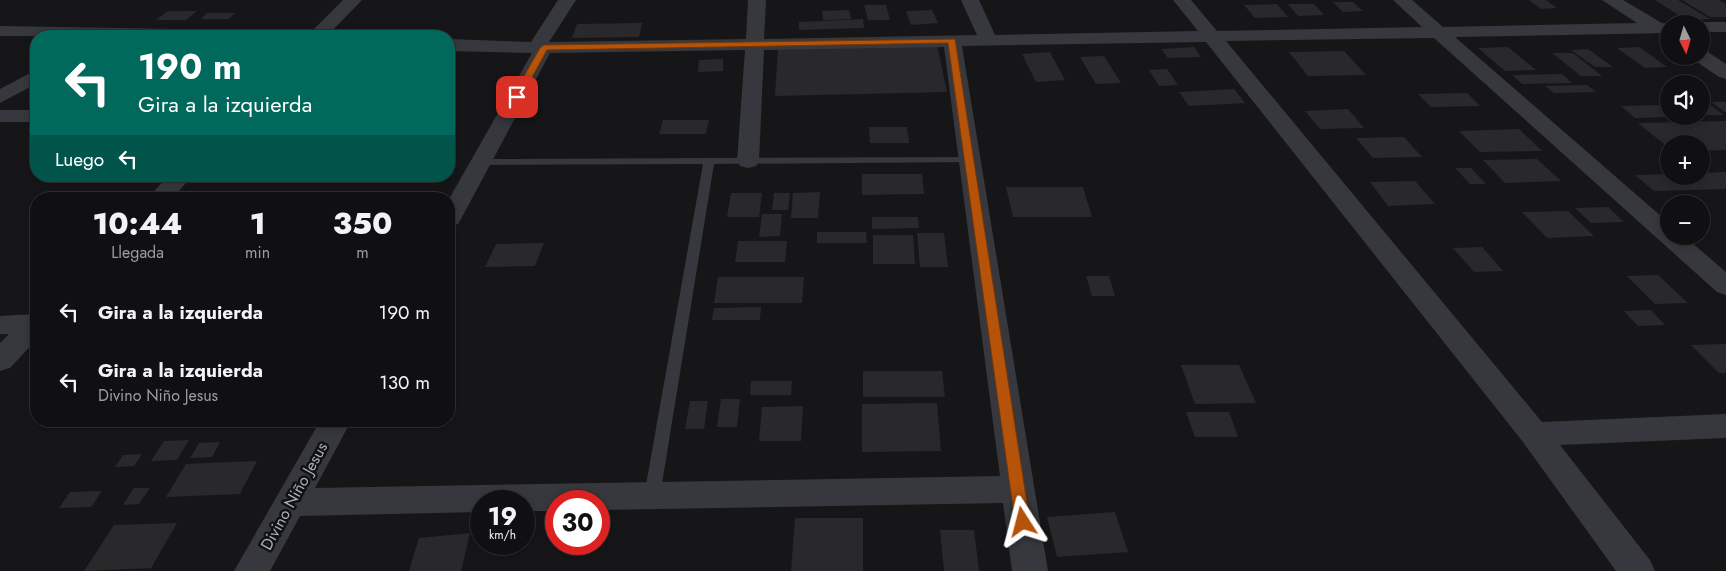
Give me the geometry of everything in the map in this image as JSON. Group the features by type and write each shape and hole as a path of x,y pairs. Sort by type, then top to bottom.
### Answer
{"street":[{"path":"323,30 353,0"},
{"path":"455,208 566,0"},
{"path":"748,161 757,0"},
{"path":"970,0 988,40"},
{"path":"1182,0 1534,434 1637,571"},
{"path":"1402,0 1660,228"},
{"path":"1611,0 1660,27"},
{"path":"1710,27 1726,27"},
{"path":"455,45 540,48 1438,32 1660,30"},
{"path":"0,31 30,31"},
{"path":"952,40 1030,571"},
{"path":"1710,62 1726,73"},
{"path":"0,97 30,80"},
{"path":"0,116 30,116"},
{"path":"166,192 175,182"},
{"path":"1679,245 1726,286"},
{"path":"0,324 30,324"},
{"path":"0,361 30,330"},
{"path":"1534,434 1726,426"},
{"name":"Divino Niño Jesus","path":"252,571 333,427"},
{"path":"290,502 1018,490"}],"lane":[{"path":"480,162 970,160"},
{"path":"652,496 709,161"}],"building":[{"path":"1529,0 1546,0 1557,8 1541,9"},
{"path":"1655,0 1678,0 1703,15 1678,15"},
{"path":"1682,0 1719,0 1726,4 1726,17 1710,17 1710,15 1707,15"},
{"path":"1333,2 1353,2 1363,11 1343,12"},
{"path":"1277,4 1288,17 1255,18 1244,5"},
{"path":"1288,4 1314,4 1324,15 1298,16"},
{"path":"864,5 886,5 890,20 868,20"},
{"path":"849,10 851,19 823,20 822,11"},
{"path":"932,10 938,23 911,25 906,11"},
{"path":"168,11 197,11 186,20 156,20"},
{"path":"207,13 235,13 229,19 201,19"},
{"path":"863,19 864,28 799,30 799,22"},
{"path":"642,23 639,37 572,38 577,24"},
{"path":"937,45 947,92 775,96 778,48"},
{"path":"1194,47 1201,57 1168,58 1161,49"},
{"path":"1508,47 1536,70 1505,71 1478,48"},
{"path":"1639,47 1660,62 1660,65 1667,67 1645,68 1617,48"},
{"path":"1588,49 1613,67 1595,67 1571,50"},
{"path":"1344,51 1366,75 1308,76 1289,52"},
{"path":"1050,52 1065,80 1036,82 1022,54"},
{"path":"1552,53 1573,53 1602,76 1581,76"},
{"path":"1104,56 1121,83 1096,84 1080,57"},
{"path":"723,59 723,71 698,72 699,60"},
{"path":"1167,69 1178,85 1159,86 1149,70"},
{"path":"1562,74 1572,83 1522,84 1512,75"},
{"path":"1587,85 1596,92 1554,93 1545,86"},
{"path":"1234,89 1245,103 1189,106 1179,92"},
{"path":"1467,93 1480,106 1431,107 1418,94"},
{"path":"1711,102 1726,102 1726,112 1725,112"},
{"path":"1660,105 1660,117 1635,118 1621,106"},
{"path":"1710,105 1724,115 1710,115"},
{"path":"1348,109 1364,128 1320,129 1305,111"},
{"path":"663,120 709,120 706,134 659,134"},
{"path":"1710,121 1726,121 1726,150 1710,151 1710,135 1660,135 1660,141 1638,123 1710,125"},
{"path":"869,127 907,127 909,143 870,143"},
{"path":"1519,129 1542,151 1480,152 1459,131"},
{"path":"1404,137 1422,157 1373,158 1356,138"},
{"path":"1537,159 1561,181 1505,183 1483,160"},
{"path":"1455,168 1471,168 1486,184 1470,184"},
{"path":"1726,172 1726,189 1654,191 1635,175 1660,174 1660,185 1710,185 1710,173"},
{"path":"862,174 922,174 924,194 862,195"},
{"path":"1415,181 1435,204 1388,206 1370,182"},
{"path":"1006,187 1083,187 1092,217 1013,217"},
{"path":"820,192 818,218 791,218 793,193"},
{"path":"731,193 762,193 759,217 727,217"},
{"path":"774,193 790,193 788,210 772,210"},
{"path":"1608,207 1624,222 1591,223 1575,208"},
{"path":"1568,211 1594,236 1547,238 1522,212"},
{"path":"762,214 782,214 780,236 759,237"},
{"path":"872,217 918,217 919,228 872,229"},
{"path":"817,232 866,232 867,243 817,243"},
{"path":"917,233 944,233 948,267 920,267"},
{"path":"873,235 913,235 915,264 873,264"},
{"path":"738,241 787,241 785,262 735,262"},
{"path":"544,243 535,266 485,267 496,244"},
{"path":"1482,247 1503,271 1474,272 1453,248"},
{"path":"1658,275 1688,303 1655,304 1627,276"},
{"path":"1086,276 1109,276 1115,296 1092,296"},
{"path":"718,277 804,277 802,303 714,303"},
{"path":"761,307 760,320 712,320 714,308"},
{"path":"1651,310 1665,325 1638,326 1624,311"},
{"path":"1726,344 1726,373 1719,373 1691,345"},
{"path":"1181,365 1239,365 1256,403 1195,404"},
{"path":"863,371 942,371 945,397 863,397"},
{"path":"751,381 792,381 791,395 750,395"},
{"path":"721,399 740,399 737,427 717,427"},
{"path":"690,401 708,401 704,429 685,429"},
{"path":"937,403 941,451 862,452 862,404"},
{"path":"803,406 801,441 759,441 762,407"},
{"path":"1186,412 1229,412 1238,437 1195,437"},
{"path":"189,440 177,460 151,461 164,441"},
{"path":"220,442 212,457 190,458 199,443"},
{"path":"142,454 134,466 115,467 123,455"},
{"path":"257,461 240,494 166,497 186,464"},
{"path":"134,488 150,488 139,504 123,505"},
{"path":"102,491 91,507 59,508 70,492"},
{"path":"1115,512 1128,552 1057,557 1047,517"},
{"path":"795,518 863,518 863,571 791,571"},
{"path":"177,523 151,568 84,571 114,525"},
{"path":"940,530 974,530 979,571 944,571"},
{"path":"470,533 461,571 409,571 419,538"}],"route":[{"path":"517,97 544,48 952,40 1023,522"}]}
